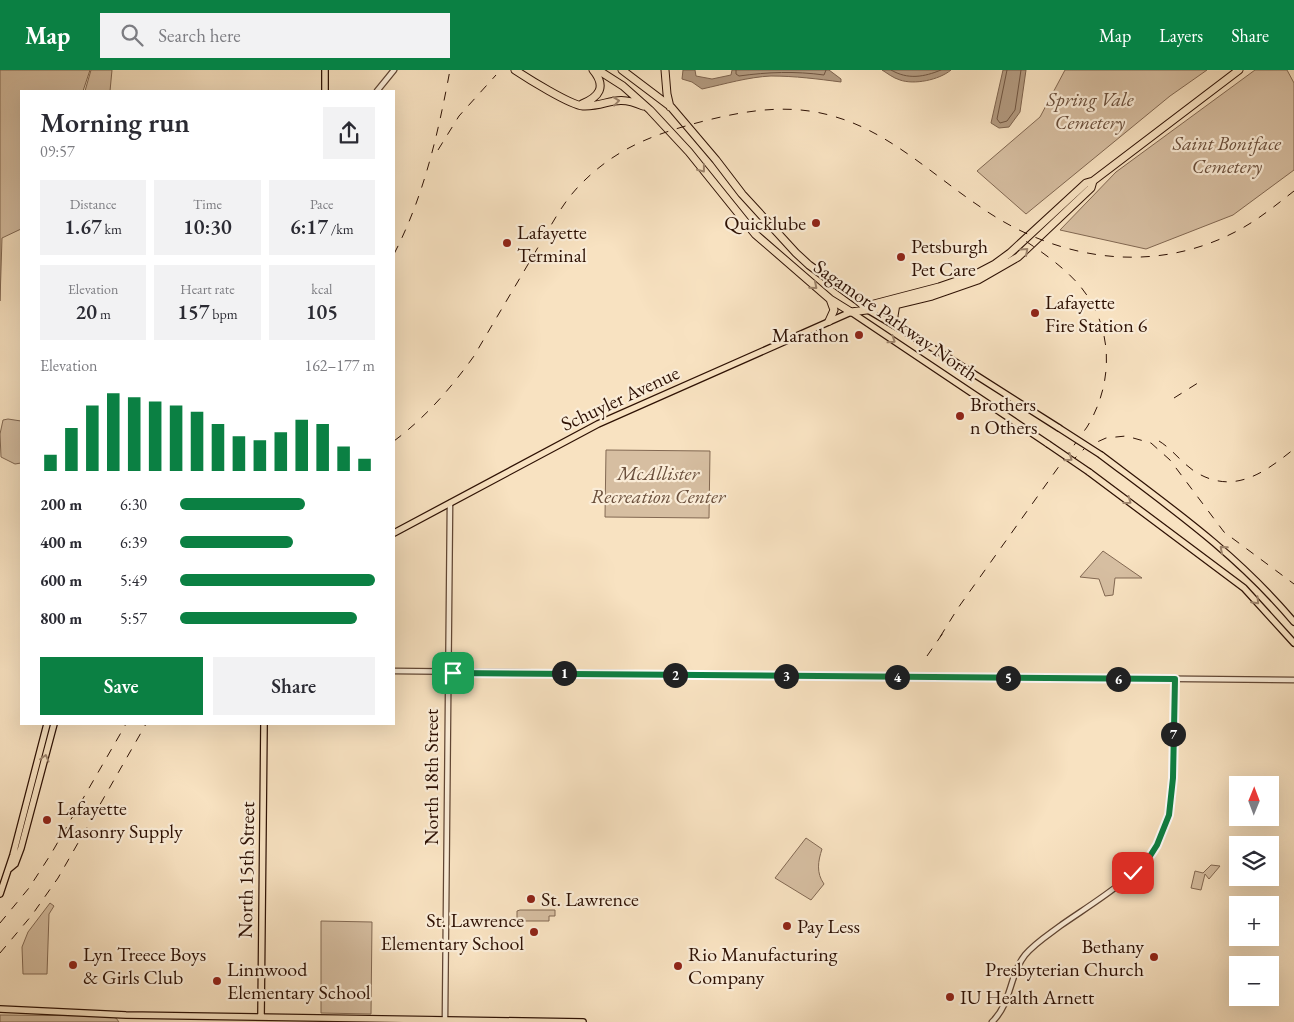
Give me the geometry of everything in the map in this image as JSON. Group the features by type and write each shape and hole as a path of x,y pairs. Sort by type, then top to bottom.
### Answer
{"highway":[{"path":"515,70 533,82 580,106 625,99 650,110"},
{"path":"580,106 599,94 598,76 593,70"},
{"name":"Sagamore Parkway North","path":"598,70 623,86 650,110 689,152 755,234 830,299 851,312"},
{"name":"Sagamore Parkway North","path":"622,70 670,107 716,160 742,194 796,253 866,309"},
{"path":"665,70 670,107"},
{"name":"Schuyler Avenue","path":"866,309 874,304 924,292 974,275 995,264 1010,253 1086,183 1093,181 1238,70"},
{"name":"Schuyler Avenue","path":"851,312 882,308 932,296 978,280 1018,257 1091,188 1093,181"},
{"path":"830,299 834,310 830,321"},
{"path":"895,325 896,304"}],"main road":[{"path":"324,70 325,90"},
{"name":"Sagamore Parkway North","path":"866,309 895,325 1101,455 1221,547 1272,595 1294,622"},
{"name":"Sagamore Parkway North","path":"851,312 1089,472 1244,588 1294,643"},
{"name":"Schuyler Avenue","path":"395,532 598,424 851,312"},
{"path":"0,894 9,869 47,725"},
{"path":"1,869 9,869 15,864 21,848 54,725"},
{"name":"North 15th Street","path":"261,1017 264,725"},
{"path":"0,1009 220,1019 261,1017 583,1022"}],"street":[{"path":"378,90 394,70"},
{"name":"North 18th Street","path":"445,1021 450,503"},
{"path":"395,672 1294,680"},
{"path":"992,1022 1006,1003 1024,956 1039,942 1133,873 1150,856 1157,845 1169,815 1172,796 1175,679"}],"green space":[{"path":"0,70 90,70 83,90 20,90 20,229 2,238 0,301"},
{"path":"91,70 112,70 110,90 85,90"},
{"name":"Spring Vale Cemetery","path":"1065,70 1207,70 1170,96 1026,214 977,171 1040,117"},
{"name":"Saint Boniface Cemetery","path":"1255,70 1287,70 1294,83 1294,170 1233,215 1146,249 1060,230 1116,172"},
{"path":"3,420 20,421 20,463 15,464 1,457 0,434"},
{"name":"McAllister Recreation Center","path":"606,450 710,451 709,518 605,517"},
{"path":"1103,551 1142,578 1115,578 1113,595 1105,596 1099,579 1080,577"},
{"path":"806,838 822,849 818,867 824,884 811,900 775,878"},
{"path":"1211,865 1220,866 1209,879 1205,874 1201,890 1191,888 1195,871 1203,873"},
{"path":"50,903 54,906 49,914 47,974 23,974 22,947 28,932"},
{"path":"555,910 555,916 549,916 549,921 517,921 517,911"},
{"path":"321,921 372,922 371,1014 321,1013"},
{"path":"0,1015 109,1016 116,1018 119,1022 0,1022"}],"water":[{"path":"683,70 695,70 696,76 712,79 731,75 732,70 829,70 841,79 841,82 771,76 745,79 702,89 692,82 682,79"},
{"path":"882,70 951,70 933,79 912,82 897,79"},
{"path":"1003,70 1026,70 1020,112 1009,127 999,128 991,123"}],"railway":[{"path":"395,252 414,210 429,164 450,70"},
{"path":"438,150 459,116 496,75"},
{"path":"395,440 437,402 474,356 556,217 578,187 606,162 636,144 668,131 704,121 753,111 786,109 803,110 836,117 856,124 893,144 979,206 1008,224 1039,239 1072,250 1105,256 1138,257 1172,254 1205,245 1245,227 1294,191"},
{"path":"940,637 958,608 1087,427 1096,410 1106,374 1104,337 1099,319 1091,302 1067,272 1021,238"},
{"path":"1174,398 1201,381"},
{"path":"1070,463 1086,447 1106,438 1126,436 1151,443 1170,460 1224,532 1294,584"},
{"path":"1159,441 1194,471 1208,478 1222,481 1235,481 1259,473 1294,449"},
{"path":"927,656 943,633"},
{"path":"0,923 29,888 51,854 125,725"},
{"path":"0,953 32,915 58,878 145,725"}],"place":[{"name":"Quicklube","path":"816,223"},
{"name":"Lafayette Terminal","path":"507,243"},
{"name":"Petsburgh Pet Care","path":"901,257"},
{"name":"Lafayette Fire Station 6","path":"1035,313"},
{"name":"Marathon","path":"859,335"},
{"name":"Brothers n Others","path":"960,416"},
{"name":"Lafayette Masonry Supply","path":"47,820"},
{"name":"St. Lawrence","path":"531,899"},
{"name":"Pay Less","path":"787,926"},
{"name":"St. Lawrence Elementary School","path":"534,932"},
{"name":"Bethany Presbyterian Church","path":"1154,957"},
{"name":"Lyn Treece Boys & Girls Club","path":"73,965"},
{"name":"Rio Manufacturing Company","path":"678,966"},
{"name":"Linnwood Elementary School","path":"217,981"},
{"name":"IU Health Arnett","path":"950,997"}],"route":[{"path":"453,673 1175,679 1173,778 1169,815 1157,845 1150,856 1133,873"}]}
